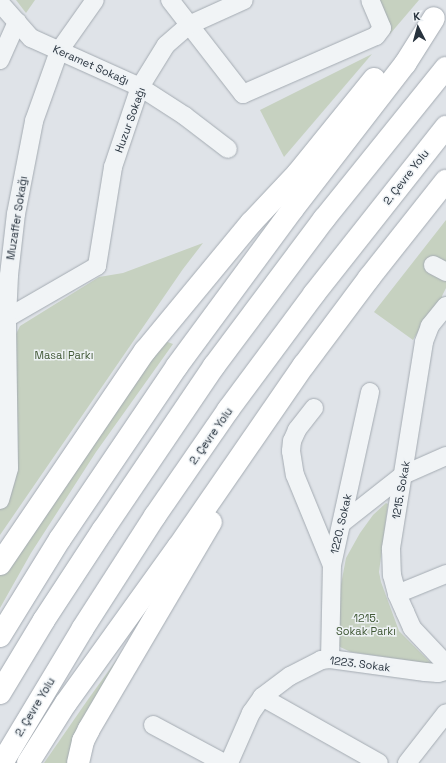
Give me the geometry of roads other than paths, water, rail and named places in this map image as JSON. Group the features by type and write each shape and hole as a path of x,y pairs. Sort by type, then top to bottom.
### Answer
{"highway":[{"path":"0,564 145,351 251,223 298,173 368,86 397,53 440,11"},
{"path":"0,636 64,532 177,366 292,210 405,64 440,11"},
{"path":"0,693 44,620 214,366 324,219 446,68"},
{"name":"2. Çevre Yolu","path":"2,763 87,621 155,516 228,410 314,294 446,126"},
{"path":"28,763 70,697 179,546 304,365 369,278 446,181"},
{"path":"78,763 83,741 89,729 235,482 286,403 304,365"}],"street":[{"name":"Muzaffer Sokağı","path":"0,500 9,468 7,318 9,275 16,214 34,121 59,51 95,0"},
{"path":"170,0 243,94 376,36 382,28 370,0"},
{"name":"Huzur Sokağı","path":"7,318 98,266 112,167 140,87 166,44 188,25 244,0"},
{"name":"Keramet Sokağı","path":"0,2 31,38 140,87 185,116 228,149"},
{"path":"0,60 17,22"},
{"name":"1215. Sokak","path":"446,306 430,326 424,342 392,549 392,575 397,594 412,628 446,664"},
{"name":"1220. Sokak","path":"330,659 332,565 370,392"},
{"path":"314,408 296,430 292,441 291,451 295,475 332,565"},
{"path":"342,523 403,476 446,456"},
{"path":"397,594 446,574"},
{"name":"1223. Sokak","path":"229,763 250,713 262,697 290,676 321,660 330,659 425,672 438,673 446,671"},
{"path":"262,697 379,763"},
{"path":"407,763 446,713"},
{"path":"153,725 224,763"}],"park label":[{"name":"Masal Parkı","path":"64,355"},
{"name":"1215. Sokak Parkı","path":"366,625"}]}
